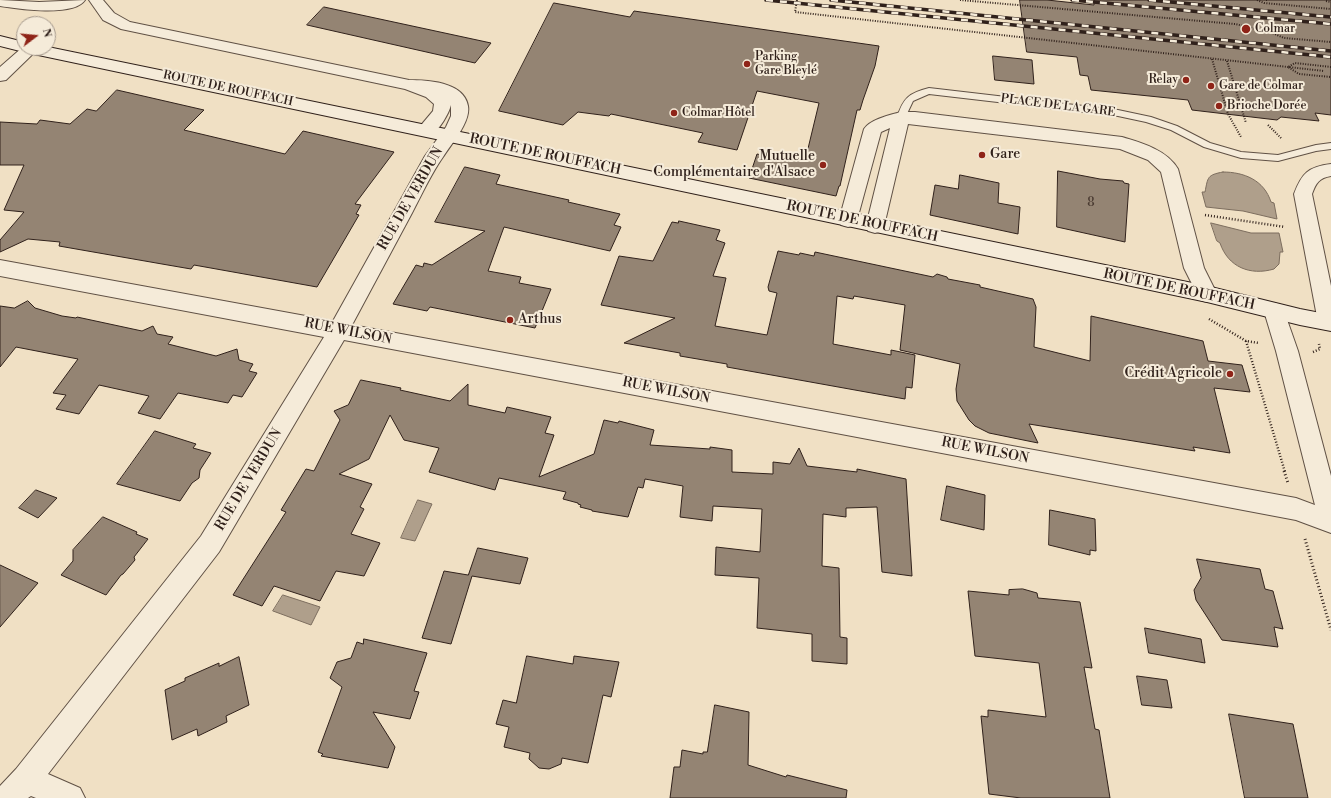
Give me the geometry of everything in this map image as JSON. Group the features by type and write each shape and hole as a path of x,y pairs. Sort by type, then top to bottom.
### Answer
{"street":[{"path":"0,2 26,6 52,6 78,0"},
{"path":"96,0 107,16 114,22 126,26 410,85 419,90 433,92 439,97 450,101 426,130"},
{"path":"0,41 16,44"},
{"name":"ROUTE DE ROUFFACH","path":"56,53 426,130 875,226 1207,294 1274,311 1328,315"},
{"path":"0,76 22,56"},
{"name":"ROUTE DE ROUFFACH","path":"449,135 459,116 459,106 450,101"},
{"path":"848,220 873,129 887,122 901,118 915,118 1122,143 1140,149 1154,156 1169,170 1181,212 1194,268 1207,294"},
{"name":"PLACE DE LA GARE","path":"875,226 901,118"},
{"name":"RUE DE VERDUN","path":"18,788 210,544 339,330 434,156 449,135"},
{"path":"1328,315 1303,194 1308,179 1320,171 1331,170"},
{"name":"RUE WILSON","path":"0,268 1300,510 1331,521"},
{"path":"1274,311 1287,351 1331,521"},
{"path":"18,788 70,798"}],"lane":[{"name":"PLACE DE LA GARE","path":"901,118 905,104 915,94 930,91 1118,113 1148,119 1174,128 1207,145 1241,155 1278,158 1316,148 1331,146"}],"path":[{"path":"797,0 795,12 1324,71"},
{"path":"960,0 1235,24 1270,32 1282,33"},
{"path":"1257,0 1264,3 1331,8"},
{"path":"1326,1 1331,2"},
{"path":"1270,32 1284,38 1331,42"},
{"path":"1212,59 1228,114 1243,140"},
{"path":"1227,61 1246,123"},
{"path":"1288,67 1295,63 1331,67"},
{"path":"1288,67 1299,74 1331,77"},
{"path":"1268,125 1287,143"},
{"path":"1181,212 1310,231"},
{"path":"1320,350 1326,347"}],"shaded area":[{"path":"1223,172 1231,172 1246,176 1264,188 1271,202 1274,203 1277,219 1243,211 1206,207 1202,192 1205,192 1208,180 1211,176"},
{"path":"1211,223 1251,233 1279,233 1283,252 1280,252 1279,264 1274,269 1257,271 1241,268 1234,264 1228,258 1220,243 1217,241"},
{"path":"418,500 432,504 415,541 401,538"},
{"path":"283,595 320,607 311,625 273,611"}],"building":[{"path":"1020,0 1047,0 1094,5 1094,0 1331,0 1331,115 1315,113 1319,121 1281,117 1277,120 1192,110 1188,100 1091,90 1088,76 1080,75 1077,57 1027,52"},
{"name":"Parking Gare Bleylé","path":"554,3 630,17 634,11 879,46 875,66 860,110 857,110 840,186 836,196 749,178 757,154 789,161 790,158 805,161 819,103 757,91 737,150 698,142 703,133 611,114 609,116 578,112 563,125 499,111"},
{"path":"324,7 491,43 475,63 307,25"},
{"path":"993,56 1032,60 1034,84 995,80"},
{"path":"117,90 204,110 184,130 285,154 303,131 394,152 355,204 361,205 356,214 359,215 317,287 194,265 191,269 59,246 60,242 28,239 0,252 0,240 24,212 4,210 24,165 0,165 0,122 37,124 40,120 70,124 87,109 96,111"},
{"path":"465,167 500,175 496,184 569,200 568,202 620,214 614,225 621,227 610,251 504,227 488,271 521,277 519,283 551,289 535,328 430,307 427,311 393,304 416,265 423,267 424,263 432,265 485,231 435,222"},
{"path":"1058,171 1100,179 1123,181 1124,183 1129,184 1125,242 1057,227"},
{"path":"960,175 999,183 998,203 1020,207 1018,234 930,215 935,185 958,189"},
{"path":"679,221 720,230 716,240 725,243 713,276 726,278 715,326 767,335 777,293 769,291 768,287 778,251 814,256 815,252 933,277 937,274 947,277 948,279 980,285 980,287 1033,299 1036,307 1034,347 1090,361 1091,316 1203,341 1208,361 1242,365 1250,392 1214,388 1230,453 1193,447 1195,451 1029,424 1038,443 989,433 975,426 969,420 957,401 956,389 960,364 900,350 905,305 854,296 853,299 837,296 833,344 891,355 891,350 915,355 912,388 906,387 905,399 727,367 727,364 680,356 680,353 624,343 675,318 601,305 619,256 653,261 672,222 678,223"},
{"path":"28,301 35,308 62,316 77,317 142,331 153,326 157,334 173,337 168,344 216,356 237,349 239,360 253,364 249,371 257,373 242,397 233,395 228,403 178,393 160,419 138,413 149,396 99,385 79,414 56,409 66,395 53,393 78,359 16,347 0,367 0,306 14,308"},
{"path":"361,380 401,388 400,390 450,401 468,384 468,405 505,413 507,407 551,417 545,433 554,435 539,477 594,454 604,420 618,423 619,421 654,430 650,445 710,449 710,447 732,450 732,472 773,474 773,462 790,464 799,448 807,466 857,472 857,469 906,479 912,576 882,572 877,507 846,508 846,517 823,514 822,566 839,568 840,637 847,638 847,664 812,661 812,634 757,628 759,578 715,575 716,547 760,552 762,509 713,506 712,521 680,517 683,486 645,479 643,488 638,487 628,517 592,511 580,507 581,505 578,503 563,499 566,492 499,478 495,490 429,472 439,448 404,440 390,415 369,459 339,474 372,484 360,507 364,509 351,534 380,543 364,576 336,571 320,601 274,586 262,606 233,595 286,512 281,510 306,469 314,471 340,420 334,411 348,405"},
{"path":"155,431 196,444 193,448 211,453 200,470 199,478 192,483 180,501 117,484"},
{"path":"947,486 985,495 984,530 941,520"},
{"path":"36,490 57,498 38,518 19,508"},
{"path":"1050,510 1095,519 1096,551 1090,550 1090,555 1049,545"},
{"path":"103,517 137,532 136,534 148,539 134,557 135,560 121,575 106,595 61,575 73,561 73,550"},
{"path":"478,548 528,558 520,584 472,576 451,644 422,638 444,571 468,575"},
{"path":"1197,559 1260,569 1265,589 1273,591 1283,629 1274,627 1278,647 1222,640 1196,600 1194,590 1201,578"},
{"path":"0,565 38,583 0,627"},
{"path":"1023,589 1037,593 1038,598 1080,602 1092,668 1084,667 1095,729 1099,730 1110,798 1021,798 989,794 981,716 988,717 988,710 1046,717 1039,663 975,656 968,591 1009,595 1009,590"},
{"path":"1145,628 1201,639 1205,663 1149,653"},
{"path":"364,639 427,653 414,691 419,692 410,719 373,712 395,747 388,768 321,756 323,754 318,752 342,687 330,678 337,662 351,658 357,642 363,644"},
{"path":"527,656 573,664 574,656 619,662 611,697 603,695 588,763 562,758 561,764 549,769 539,768 529,759 530,753 504,747 509,727 496,724 503,700 516,703"},
{"path":"239,657 249,705 226,716 227,722 198,736 197,729 172,740 165,690 185,681 185,678 219,663 219,666"},
{"path":"1137,676 1167,680 1172,708 1142,705"},
{"path":"715,705 749,712 748,765 786,777 787,775 847,790 846,798 670,798 674,767 680,767 682,750 703,754 703,752 707,752"},
{"path":"1229,714 1293,724 1308,798 1245,798"}],"railway":[{"path":"766,0 1331,57"},
{"path":"831,0 1331,51"},
{"path":"1072,0 1331,24"},
{"path":"1149,0 1331,17"}],"place":[{"name":"Colmar","path":"1246,29"},
{"name":"Parking Gare Bleylé","path":"747,64"},
{"name":"Relay","path":"1186,80"},
{"name":"Gare de Colmar","path":"1211,86"},
{"name":"Brioche Dorée","path":"1219,106"},
{"name":"Colmar Hôtel","path":"674,113"},
{"name":"Gare","path":"982,155"},
{"name":"Mutuelle Complémentaire d'Alsace","path":"823,165"},
{"name":"Arthus","path":"510,320"},
{"name":"Crédit Agricole","path":"1230,374"}]}
